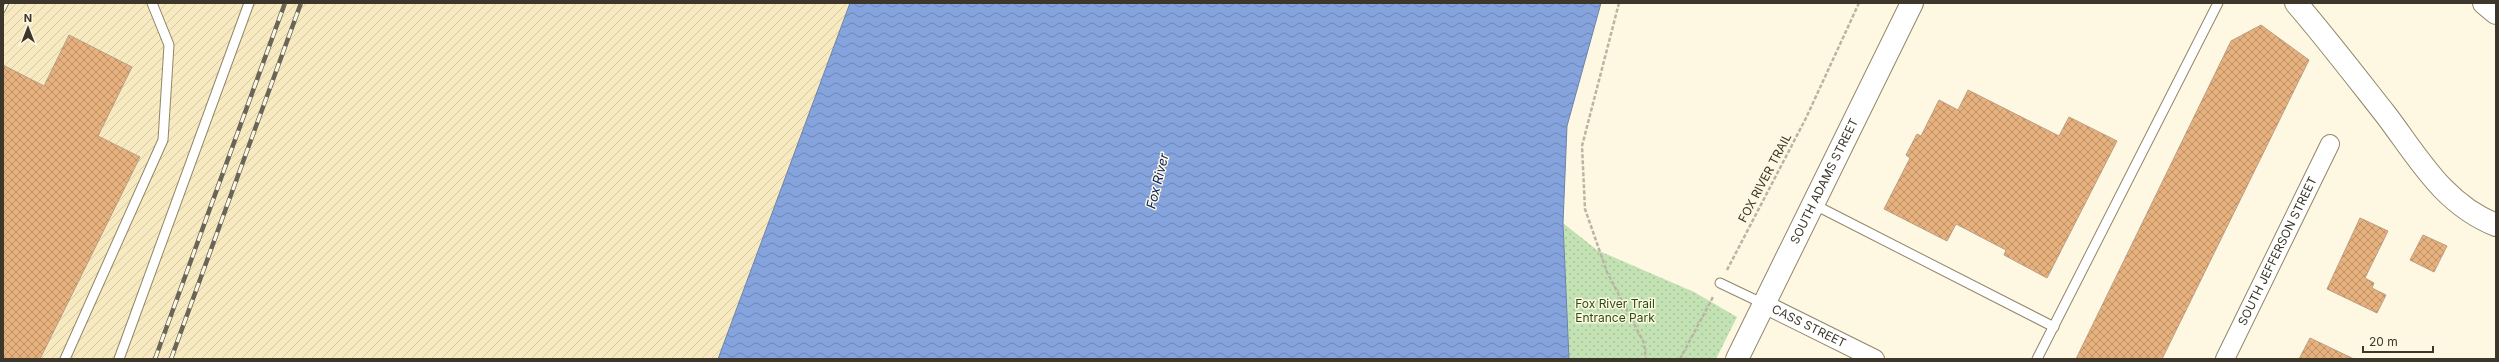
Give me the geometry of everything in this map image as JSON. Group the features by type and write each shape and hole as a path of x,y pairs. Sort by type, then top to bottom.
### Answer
{"street":[{"name":"SOUTH ADAMS STREET","path":"1737,359 1912,3"},
{"path":"2296,3 2393,124 2428,174 2447,195 2494,224"},
{"path":"2484,3 2496,13"},
{"name":"SOUTH JEFFERSON STREET","path":"2225,359 2330,144"},
{"name":"CASS STREET","path":"1764,304 1875,359"}],"lane":[{"path":"65,359 163,140 169,45 152,3"},
{"path":"119,359 248,3"},
{"path":"2037,359 2218,3"},
{"path":"1813,204 2054,327"},
{"path":"1720,283 1764,304"}],"path":[{"path":"1619,3 1582,146 1586,209 1607,272 1644,343 1646,359"},
{"name":"FOX RIVER TRAIL","path":"1680,359 1806,118 1859,3"}],"shaded area":[{"path":"3,3 850,3 718,359 3,359"}],"green space":[{"name":"Fox River Trail Entrance Park","path":"1563,223 1597,250 1694,292 1737,317 1716,359 1569,359"}],"water":[{"name":"Fox River","path":"850,3 1601,3 1567,126 1563,223 1569,359 718,359"}],"building":[{"path":"2261,25 2309,60 2162,359 2076,359 2231,41"},
{"path":"69,35 132,67 98,136 140,157 40,359 3,359 3,65 44,86"},
{"path":"1968,90 2059,136 2069,117 2117,141 2047,278 2004,255 2006,250 1956,224 1947,241 1884,209 1910,158 1906,155 1917,134 1921,136 1939,100 1958,110"},
{"path":"2360,218 2388,231 2365,278 2374,283 2372,288 2386,295 2377,313 2327,289"},
{"path":"2423,235 2447,246 2434,272 2410,260"},
{"path":"2310,338 2354,359 2299,359"}],"railway":[{"path":"3,11 7,3"},
{"path":"155,359 285,3"},
{"path":"171,359 301,3"}]}
